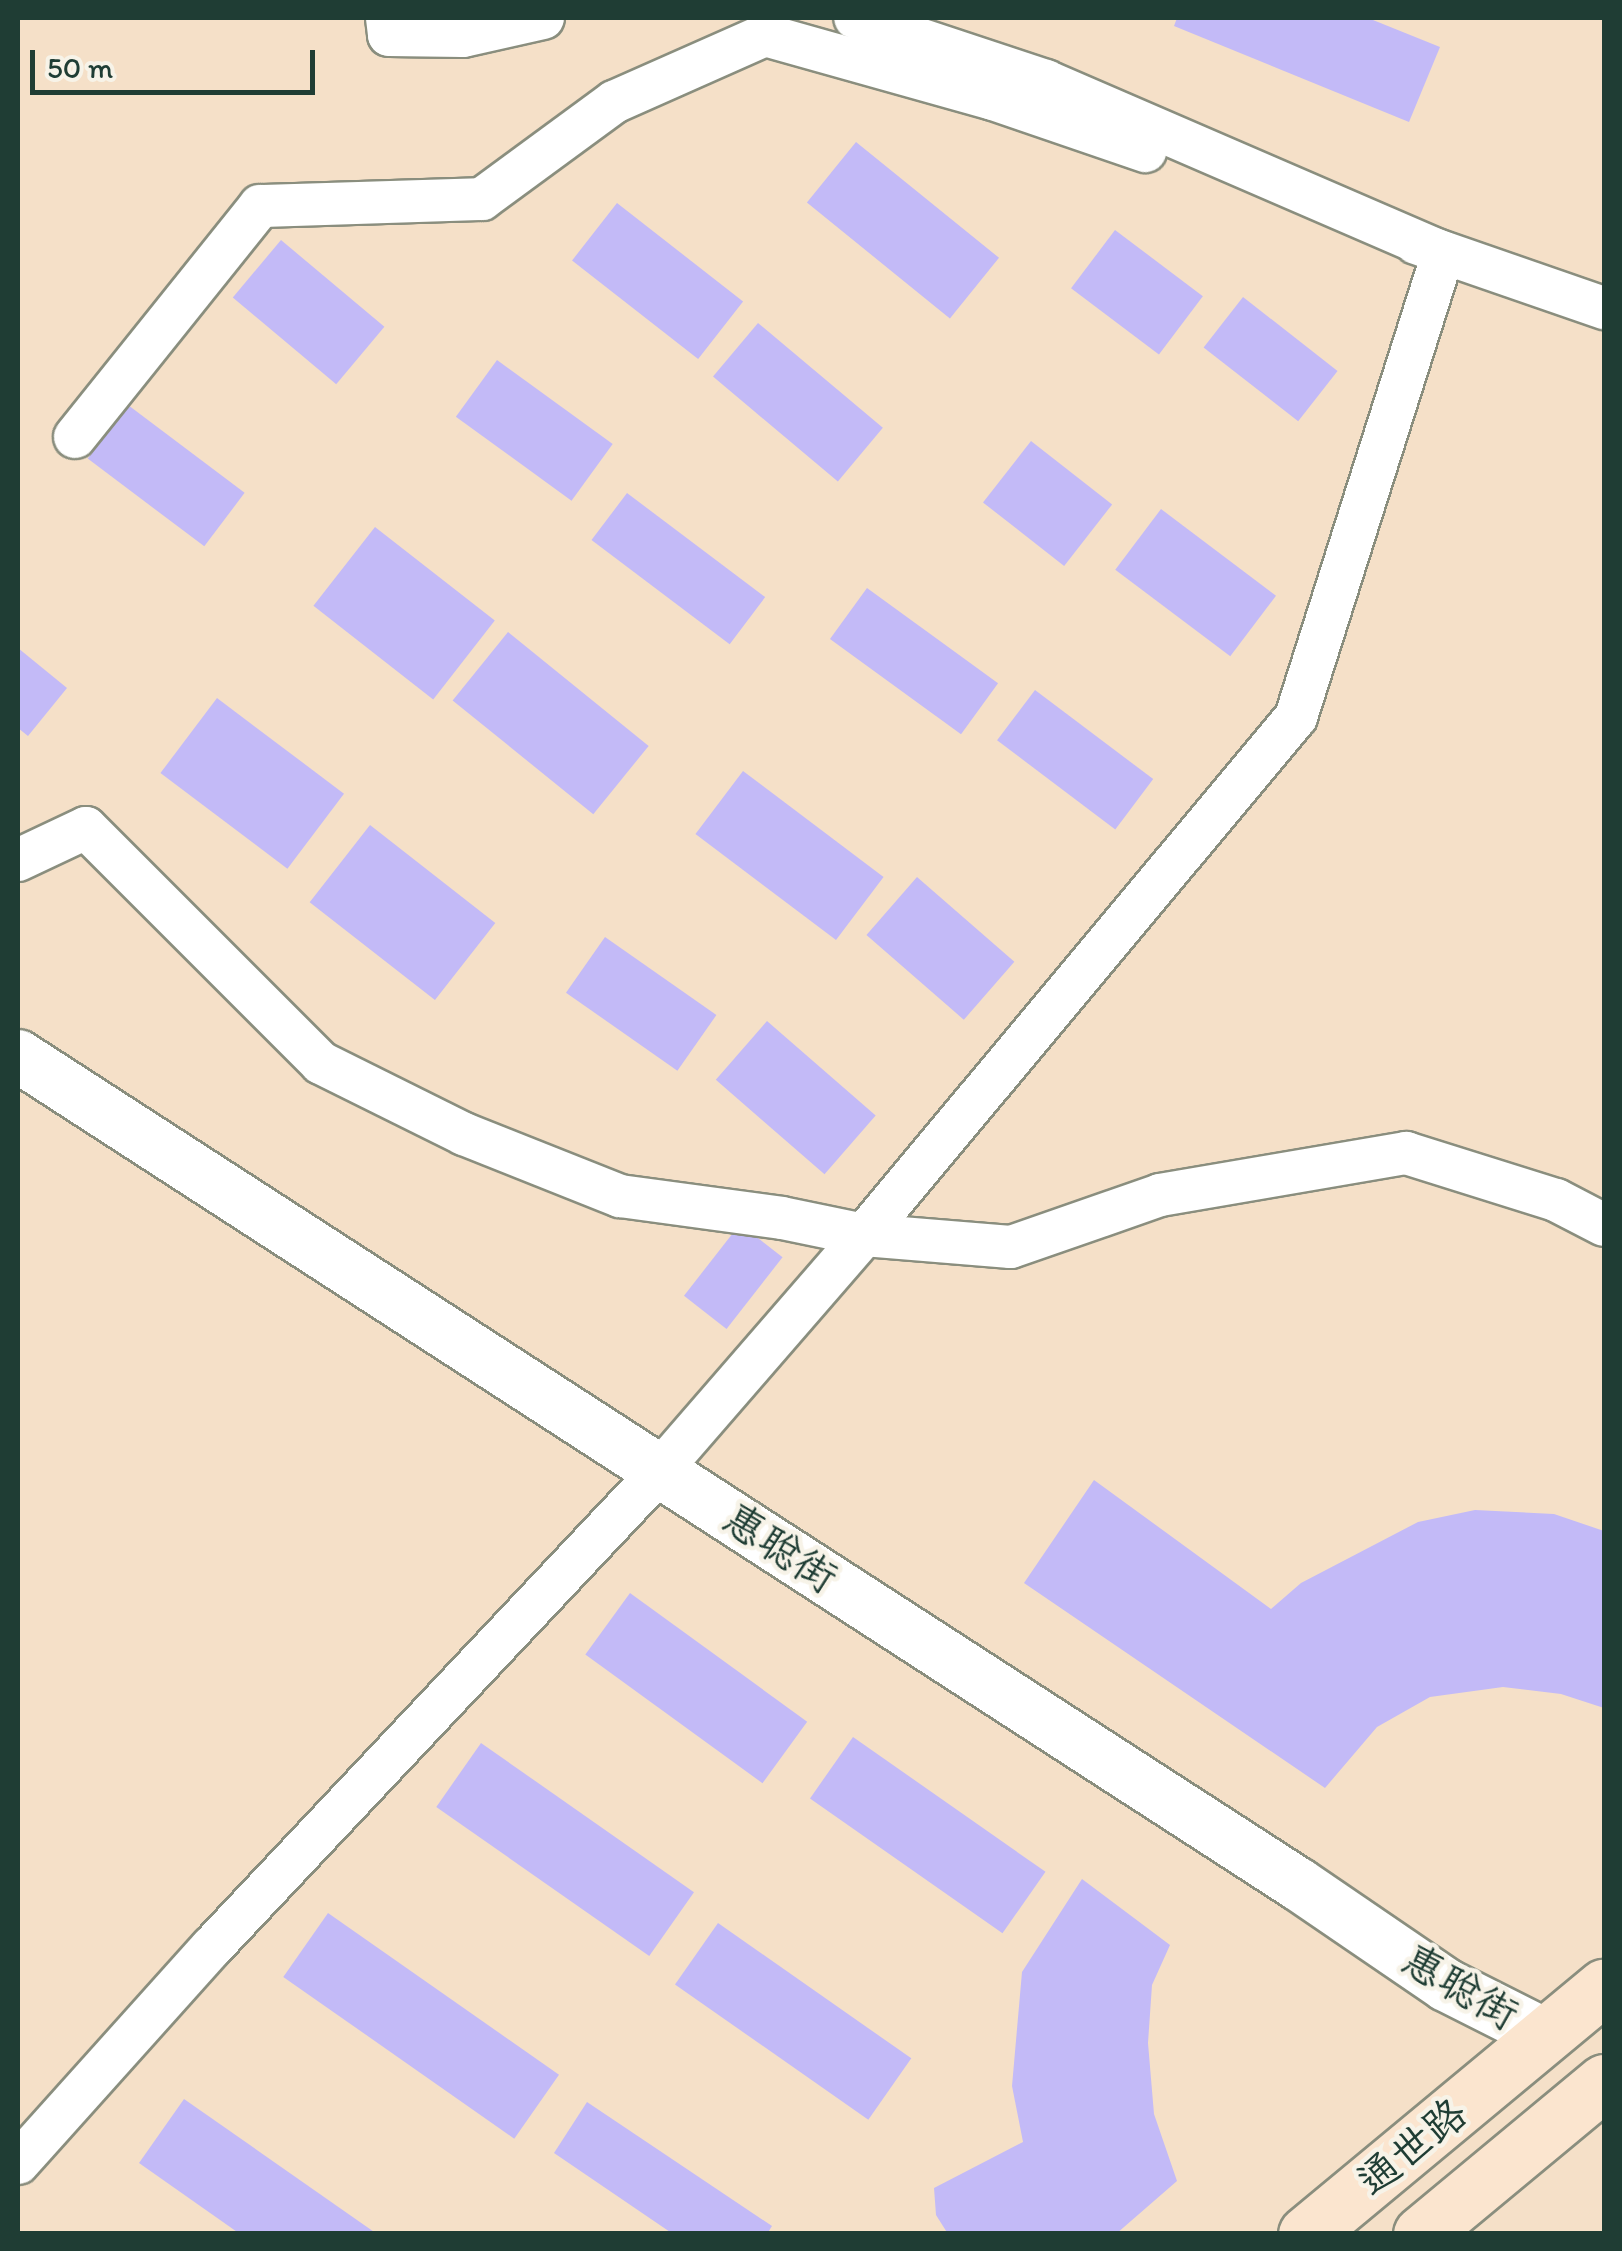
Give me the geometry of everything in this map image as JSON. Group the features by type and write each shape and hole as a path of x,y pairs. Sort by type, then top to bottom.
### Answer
{"main road":[{"name":"通世路","path":"1306,2234 1604,1987"},
{"path":"1532,2047 1598,2097"},
{"name":"通世路","path":"1421,2234 1598,2097"}],"street":[{"path":"388,18 388,35 464,36 543,18"},
{"path":"855,18 1046,80 1443,252"},
{"path":"74,437 260,206 482,199 614,102 765,35 993,99 1604,308"},
{"path":"18,2163 212,1947 655,1475 864,1235 1296,717 1443,252"},
{"path":"18,860 86,828 321,1063 464,1134 620,1196 782,1218 864,1235 1012,1247 1160,1195 1406,1153 1556,1200 1604,1225"},
{"name":"惠聪街","path":"18,1056 655,1475"},
{"name":"惠聪街","path":"18,1077 655,1475 1298,1884 1532,2047"}],"building":[{"path":"1177,18 1368,18 1440,47 1409,122 1174,26"},
{"path":"856,142 999,258 950,318 807,203"},
{"path":"617,203 743,302 698,359 572,261"},
{"path":"1115,230 1203,296 1159,355 1071,288"},
{"path":"281,240 384,327 336,384 233,297"},
{"path":"1243,297 1338,371 1298,421 1204,347"},
{"path":"758,323 883,428 838,481 713,377"},
{"path":"497,360 613,444 572,501 456,417"},
{"path":"128,405 245,493 204,546 88,459"},
{"path":"1031,441 1112,504 1064,566 983,502"},
{"path":"627,493 765,597 730,644 591,540"},
{"path":"1161,509 1276,596 1230,656 1115,570"},
{"path":"375,527 495,621 433,699 313,606"},
{"path":"867,588 998,683 961,734 830,639"},
{"path":"508,632 649,746 593,814 453,700"},
{"path":"18,648 67,688 28,736 18,728"},
{"path":"1035,690 1153,779 1115,829 997,740"},
{"path":"217,698 344,794 287,869 160,773"},
{"path":"743,771 884,877 836,940 695,834"},
{"path":"370,825 495,923 435,1000 310,902"},
{"path":"917,877 1014,962 964,1020 866,935"},
{"path":"605,937 716,1015 677,1071 566,993"},
{"path":"767,1021 876,1115 825,1174 716,1080"},
{"path":"740,1224 783,1257 727,1329 684,1296"},
{"path":"1094,1480 1271,1609 1301,1583 1418,1522 1475,1510 1554,1514 1604,1531 1604,1708 1561,1694 1503,1687 1430,1697 1377,1727 1325,1788 1024,1583"},
{"path":"630,1593 807,1722 763,1783 585,1654"},
{"path":"853,1737 1046,1872 1002,1933 810,1798"},
{"path":"481,1743 694,1892 649,1956 436,1807"},
{"path":"1082,1879 1170,1945 1152,1985 1148,2043 1154,2114 1177,2181 1116,2234 948,2234 936,2215 934,2188 1023,2142 1012,2086 1022,1972"},
{"path":"328,1913 559,2075 514,2139 283,1977"},
{"path":"718,1923 911,2058 868,2120 675,1984"},
{"path":"184,2099 377,2234 240,2234 139,2163"},
{"path":"587,2102 772,2226 767,2234 673,2234 554,2153"}]}
